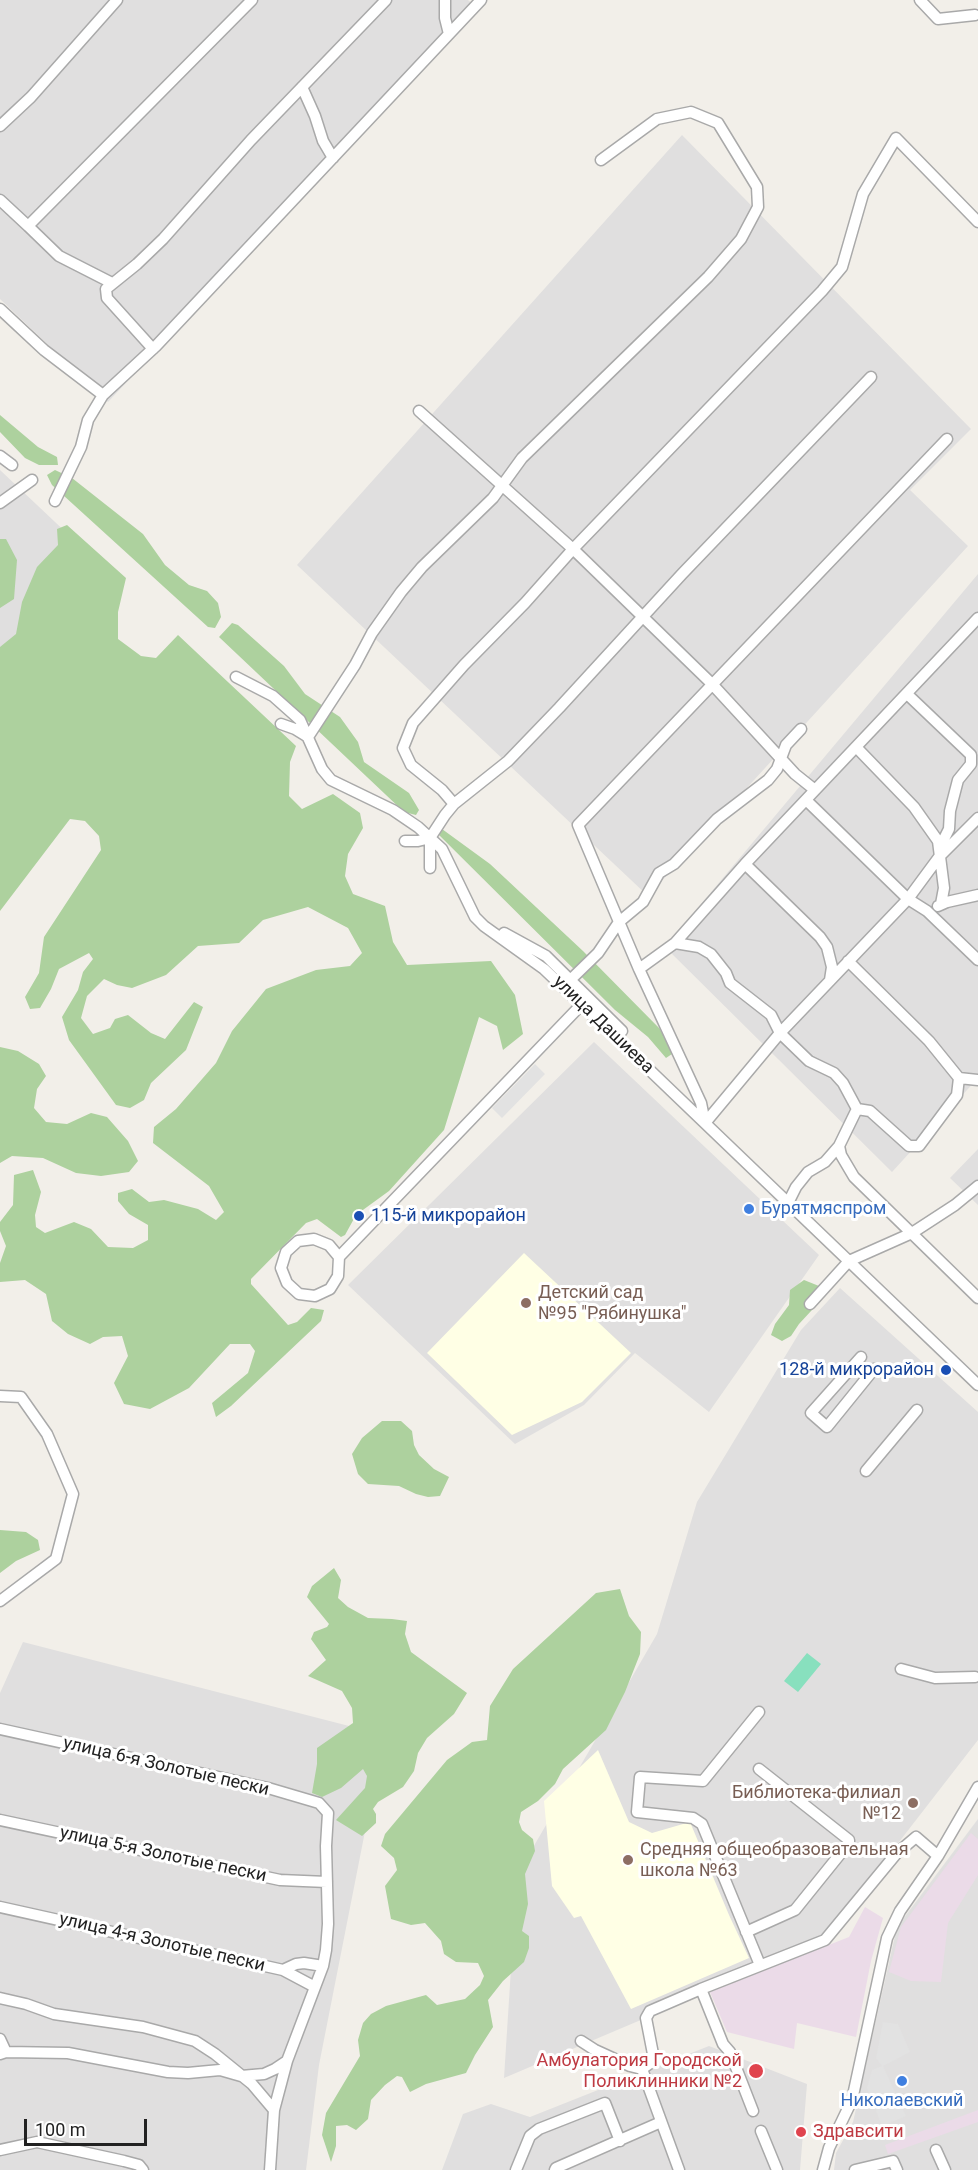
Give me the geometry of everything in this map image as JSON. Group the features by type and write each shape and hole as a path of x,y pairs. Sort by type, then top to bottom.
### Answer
{"street":[{"path":"0,126 31,97 117,0"},
{"path":"28,226 252,0"},
{"path":"153,349 107,298 106,289 137,264 163,238 251,140 386,0"},
{"path":"446,0 449,34"},
{"path":"920,0 938,19 975,15"},
{"path":"55,501 81,447 88,420 103,395 153,349 449,34 475,2"},
{"path":"302,87 323,141 333,158"},
{"path":"281,724 296,729 308,737 355,665 372,633 422,567 482,511 503,488 522,458 708,276 741,239 758,207 757,187 718,123 691,112 657,119 601,160"},
{"path":"454,804 442,790 411,765 403,748 413,723 573,549 814,299 842,267 863,194 896,138 978,222"},
{"path":"0,200 59,256 112,283"},
{"path":"0,309 44,350 103,395"},
{"path":"430,868 430,838 454,804 508,760 871,377"},
{"path":"419,411 573,549 712,684 795,774 815,790"},
{"path":"705,1123 701,1103 639,969 578,825 947,439"},
{"path":"0,456 12,465"},
{"path":"0,503 32,480"},
{"path":"639,969 675,943 745,864 856,747 907,694 974,632 978,618"},
{"name":"улица Дашиева","path":"237,677 273,696 300,720 322,769 331,780 393,810 418,827 442,849 475,917 493,934 567,983 582,1004 978,1385"},
{"path":"705,1123 780,1033 908,899 939,853 949,830 950,811 958,780 971,764 971,755 907,694"},
{"path":"622,1031 567,983 598,953 619,922 643,902 659,873 674,864 717,819 768,780 782,758 786,745 801,729"},
{"path":"856,747 914,807 938,841 944,888 941,904"},
{"path":"806,800 908,899 927,910 978,960"},
{"path":"939,853 978,818"},
{"path":"405,842 430,838"},
{"path":"745,864 820,937 827,947 832,967 830,980"},
{"path":"927,910 941,904 978,895"},
{"path":"675,943 699,947 711,954 726,973 730,983 771,1015 780,1033 809,1061 834,1073 843,1083 857,1109"},
{"path":"848,961 929,1041 959,1078 978,1080"},
{"path":"339,1257 329,1245 314,1239 298,1241 286,1252 281,1268 287,1283 299,1294 315,1296 330,1289 338,1276 339,1257 582,1004"},
{"path":"857,1109 870,1110 909,1146 920,1146 957,1095 959,1078"},
{"path":"788,1203 796,1187 808,1172 825,1161 839,1146 857,1109"},
{"path":"839,1146 841,1155 854,1177 978,1298"},
{"path":"810,1304 849,1261 912,1233 956,1205 978,1185"},
{"path":"861,1357 811,1413 827,1427 874,1369"},
{"path":"0,1396 21,1397 47,1434 73,1494 56,1559 0,1601"},
{"path":"866,1471 917,1410"},
{"path":"901,1669 935,1678 975,1677"},
{"path":"759,1712 703,1781 640,1777 637,1812 693,1818 702,1824 760,1965"},
{"name":"улица 6-я Золотые пески","path":"0,1729 267,1788 314,1801 328,1813 327,1882"},
{"path":"746,1932 795,1910 849,1843 849,1840 759,1769"},
{"path":"823,2170 830,2148 852,2100 887,1938 900,1911 938,1856 978,1787"},
{"name":"улица 5-я Золотые пески","path":"0,1820 280,1880 327,1882"},
{"path":"642,2069 652,2062 653,2054 647,2014 701,1989 825,1940 896,1854 916,1837 938,1856"},
{"path":"270,2170 274,2110 287,2061 322,1966 328,1937 327,1882"},
{"name":"улица 4-я Золотые пески","path":"0,1907 283,1970 304,1963 322,1966"},
{"path":"283,1970 315,1987"},
{"path":"701,1989 723,2044 730,2052 753,2111"},
{"path":"0,1998 54,2014 143,2027 183,2036 204,2046 241,2076 261,2094 274,2110"},
{"path":"0,2039 3,2053 68,2053 168,2072 220,2070 241,2076 264,2074 287,2061"},
{"path":"581,2041 604,2055 642,2069"},
{"path":"642,2069 679,2170"},
{"path":"516,2170 530,2136 539,2129 605,2103 620,2141"},
{"path":"555,2170 661,2122"},
{"path":"761,2131 777,2170"},
{"path":"0,2151 37,2142 124,2161 139,2165 143,2170"},
{"path":"936,2150 945,2170"},
{"path":"855,2170 893,2161 897,2170"}],"shaded area":[{"path":"0,0 468,0 478,9 108,402 0,299"},
{"path":"682,135 971,429 910,490 968,546 648,896 297,565"},
{"path":"0,470 91,556 0,652"},
{"path":"978,574 978,1078 892,1172 665,947"},
{"name":"115-й микрорайон","path":"594,1042 819,1255 709,1412 635,1353 584,1405 515,1444 348,1285"},
{"path":"535,1064 545,1074 502,1118 492,1108"},
{"path":"978,1149 978,1205 950,1178"},
{"name":"Детский сад №95 \"Рябинушка\"","path":"524,1253 631,1353 582,1402 512,1435 427,1353"},
{"path":"840,1288 978,1412 978,1740 820,1944 504,2078 517,1875 657,1634 697,1502 801,1330"},
{"path":"23,1642 384,1735 319,2065 306,2170 0,2170 0,1693"},
{"name":"Средняя общеобразовательная школа №63","path":"598,1750 629,1822 652,1833 690,1822 749,1958 631,2009 581,1916 574,1918 552,1886 544,1801"},
{"path":"978,1819 978,2170 834,2170 836,2153 853,2122 897,1927"},
{"path":"971,1833 978,1839 978,1875 948,1923 941,1982 911,1981 889,1972 901,1927"},
{"path":"865,1907 883,1918 871,1961 856,2037 797,2023 794,2049 727,2032 710,1992 849,1937"},
{"path":"883,2022 898,2024 910,2052 883,2066 906,2116 882,2126 867,2088 872,2070 882,2066 876,2058"},
{"path":"709,2046 807,2084 800,2170 442,2170 463,2114 491,2104 530,2117"},
{"path":"978,2110 978,2122 888,2154 885,2145"}],"green space":[{"path":"0,415 38,447 57,457 58,465 39,465 25,458 0,432"},
{"path":"55,470 72,478 143,534 165,565 189,585 207,591 218,603 221,617 215,628 208,627 52,485 47,475"},
{"path":"67,525 126,578 118,612 118,639 141,656 156,658 178,635 296,746 290,762 289,796 302,809 333,794 360,813 363,828 348,854 345,876 353,894 385,906 393,942 407,965 491,961 515,995 523,1034 503,1050 497,1026 479,1017 444,1130 389,1191 356,1215 345,1235 341,1237 317,1219 306,1223 251,1279 251,1284 288,1325 297,1322 311,1308 324,1310 321,1321 231,1406 216,1417 212,1403 248,1373 255,1351 250,1344 230,1344 189,1388 150,1409 124,1404 114,1383 128,1356 122,1336 103,1337 90,1344 68,1334 52,1321 46,1294 25,1280 0,1282 0,1263 6,1246 0,1231 0,1222 13,1205 14,1175 33,1170 41,1192 35,1215 36,1227 45,1233 74,1222 91,1229 108,1247 133,1248 148,1240 148,1225 129,1214 118,1201 118,1193 132,1189 149,1202 164,1200 198,1209 216,1220 224,1212 209,1186 153,1143 154,1127 176,1109 216,1063 232,1031 266,989 316,970 350,966 362,953 348,928 308,907 263,920 239,943 198,946 166,975 132,988 104,979 87,996 81,1018 93,1034 110,1028 115,1019 128,1015 151,1033 165,1039 194,1002 203,1007 186,1050 151,1083 144,1100 130,1108 116,1105 69,1040 62,1017 78,990 83,972 93,959 89,953 59,969 40,1008 30,1009 25,997 39,973 44,937 101,850 99,836 85,821 70,819 0,911 0,647 16,634 22,602 37,567 58,545 57,529"},
{"path":"0,539 6,539 17,560 14,599 0,608"},
{"path":"232,623 238,625 284,666 305,694 340,717 358,742 364,762 409,793 419,810 416,815 404,812 219,637"},
{"path":"442,829 490,864 583,951 660,1029 672,1054 666,1058 648,1037 615,1010 439,835"},
{"path":"0,1047 18,1051 39,1064 46,1076 37,1089 34,1108 46,1122 67,1124 91,1113 107,1117 128,1141 138,1161 129,1172 101,1176 76,1173 43,1158 12,1156 0,1163"},
{"path":"804,1280 819,1286 824,1297 791,1336 782,1341 771,1335 775,1324 789,1305 790,1290"},
{"path":"382,1421 401,1421 412,1431 414,1445 419,1455 434,1469 449,1477 440,1496 428,1497 399,1486 368,1484 358,1474 352,1454 362,1438"},
{"path":"0,1530 26,1532 38,1540 40,1550 16,1561 0,1573"},
{"path":"334,1568 341,1580 338,1598 348,1607 368,1618 407,1621 405,1634 411,1652 467,1693 454,1714 427,1738 418,1753 414,1771 403,1787 378,1802 373,1809 376,1814 376,1823 362,1836 336,1820 365,1788 367,1776 363,1769 341,1788 322,1797 312,1793 317,1748 353,1723 352,1708 342,1691 308,1676 326,1660 311,1639 314,1632 329,1624 307,1597 312,1586"},
{"path":"620,1589 629,1616 641,1632 640,1654 625,1692 606,1730 563,1769 555,1784 538,1801 521,1812 519,1822 522,1830 533,1839 535,1851 525,1874 528,1904 522,1931 529,1936 529,1948 524,1962 503,1981 488,2000 493,2027 466,2073 426,2084 410,2092 402,2077 397,2076 385,2085 371,2100 368,2119 356,2130 347,2125 336,2126 336,2146 331,2162 322,2135 326,2113 360,2056 358,2040 363,2023 371,2014 386,2006 426,1995 437,2005 465,1999 480,1985 484,1976 478,1963 456,1962 444,1954 441,1941 425,1923 411,1925 391,1919 385,1886 397,1870 394,1858 381,1846 385,1834 447,1760 472,1742 487,1740 490,1706 513,1669 596,1593"},
{"path":"807,1653 821,1664 798,1692 784,1681"}],"place":[{"name":"Бурятмяспром","path":"749,1209"},
{"name":"115-й микрорайон","path":"359,1216"},
{"name":"Детский сад №95 \"Рябинушка\"","path":"526,1303"},
{"name":"128-й микрорайон","path":"946,1370"},
{"name":"Библиотека-филиал №12","path":"913,1803"},
{"name":"Средняя общеобразовательная школа №63","path":"628,1860"},
{"name":"Амбулатория Городской Поликлинники №2","path":"756,2071"},
{"name":"Николаевский","path":"902,2081"},
{"name":"Здравсити","path":"801,2132"}]}
